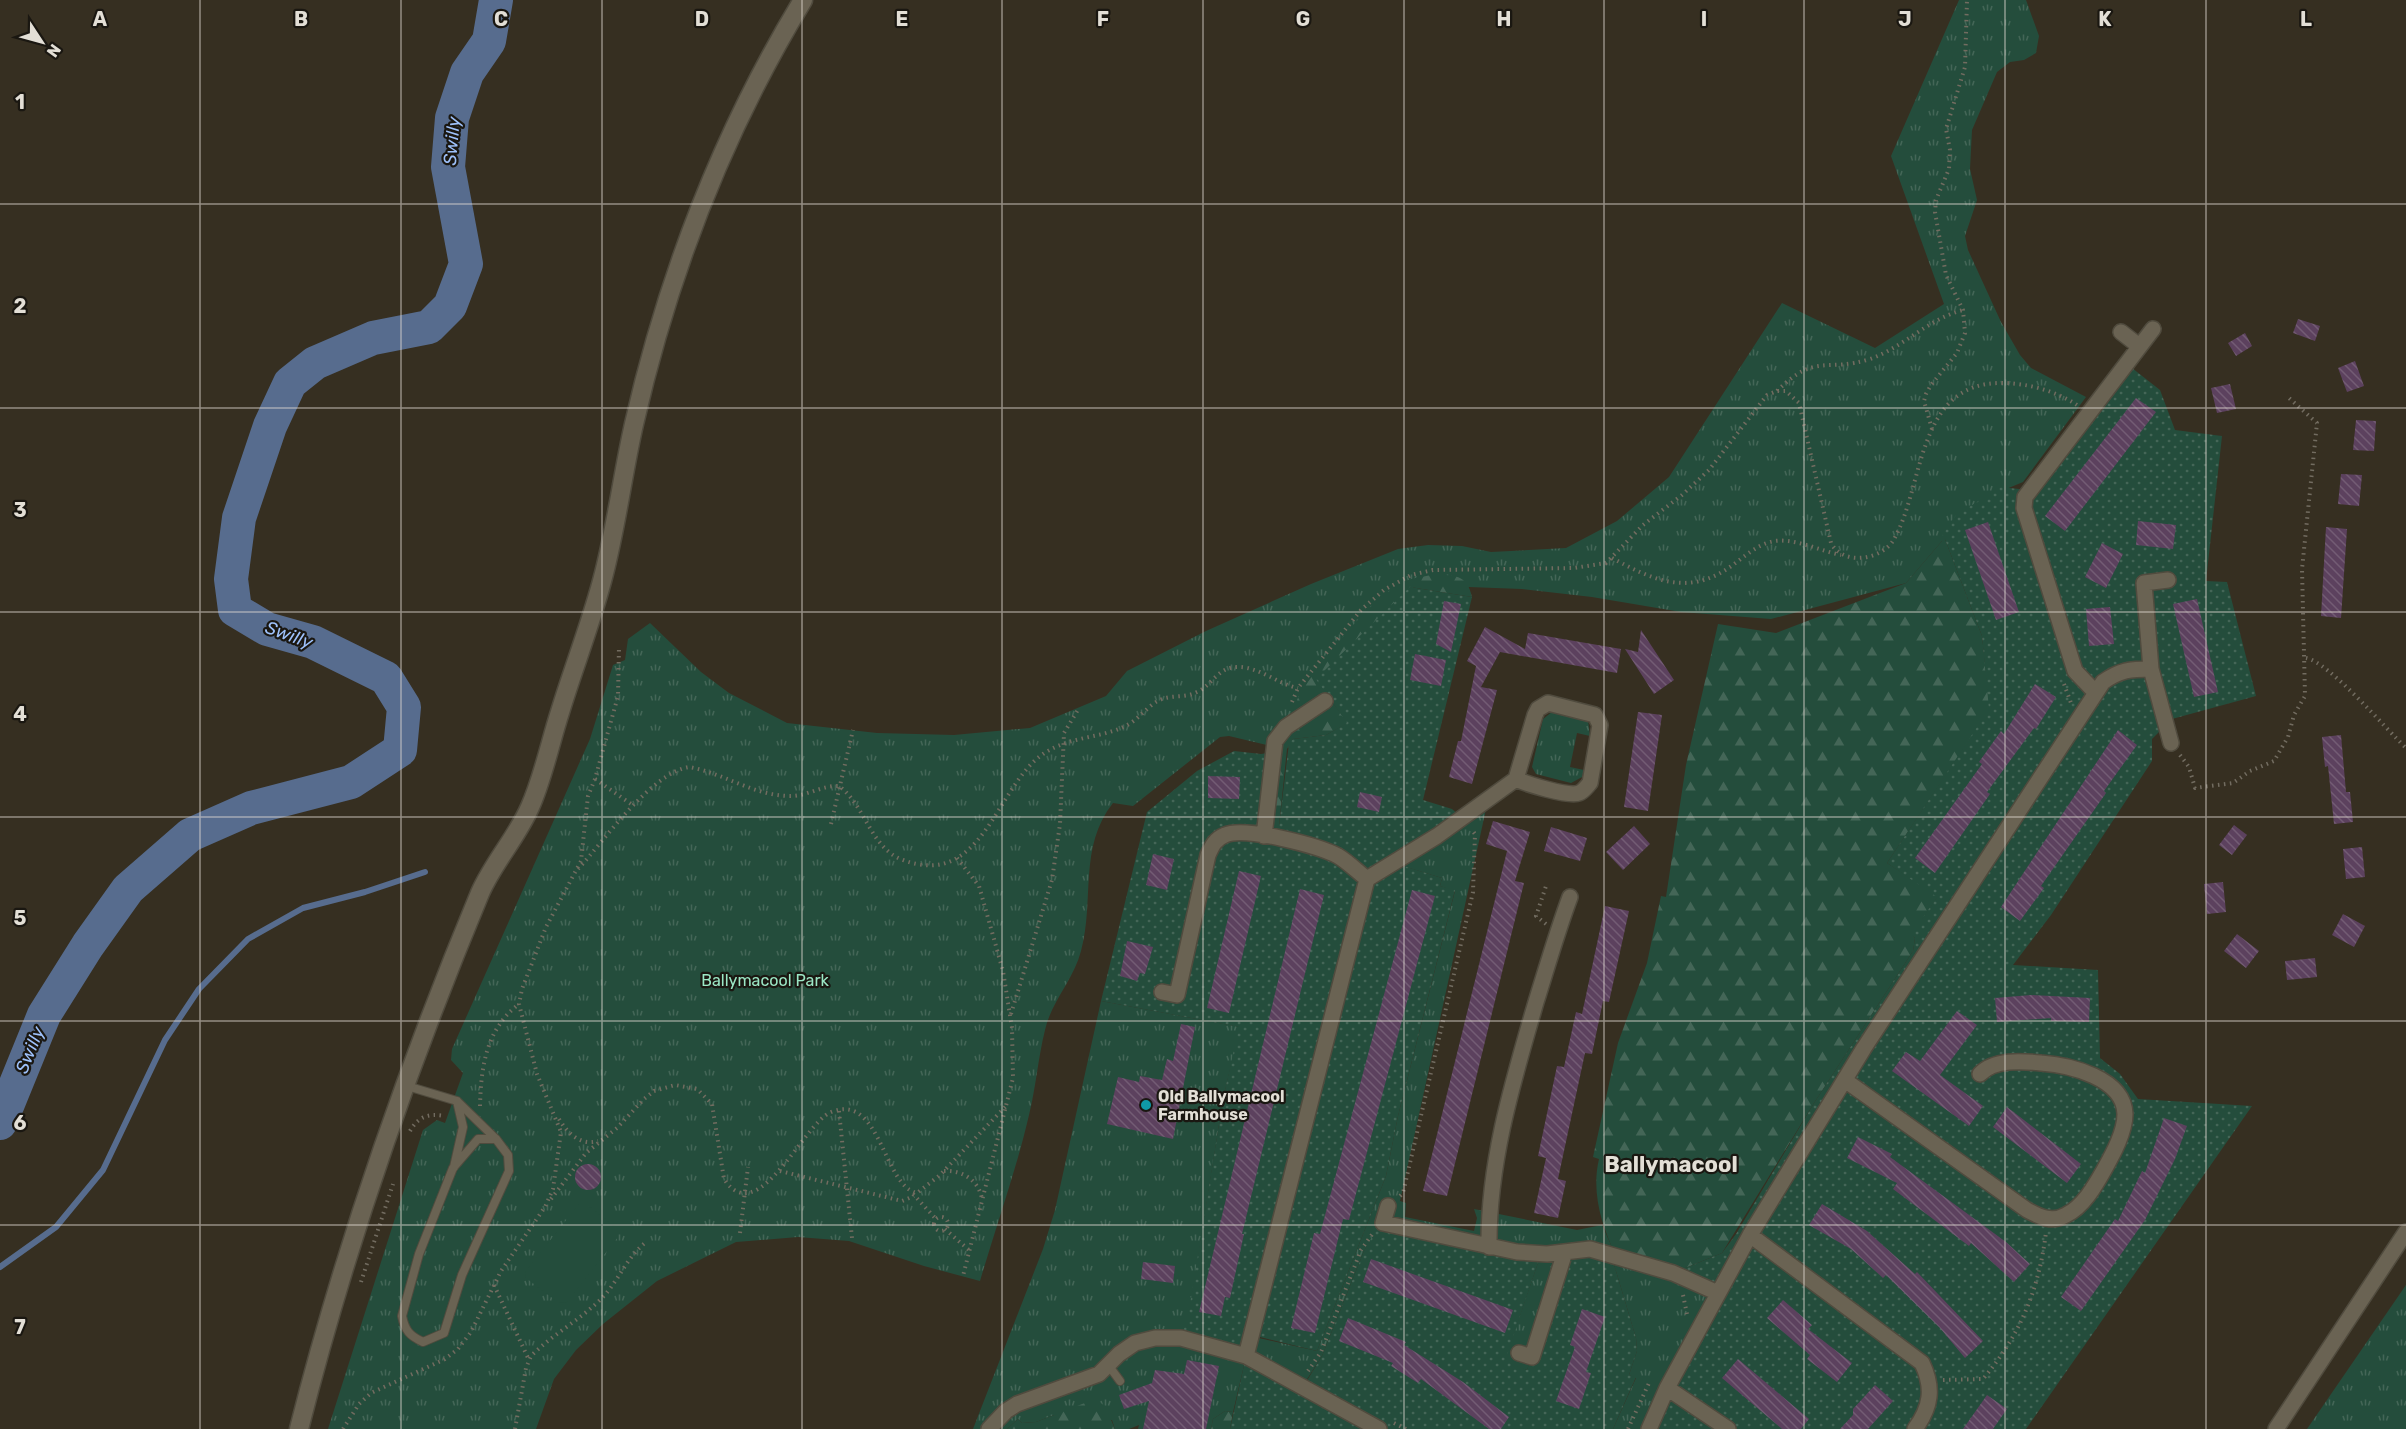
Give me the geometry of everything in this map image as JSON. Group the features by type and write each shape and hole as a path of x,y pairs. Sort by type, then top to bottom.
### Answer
{"main road":[{"path":"299,1429 311,1382 374,1177 407,1086 482,888 530,807 602,582 620,507 634,425 688,239 718,164 766,62 803,0"}],"street":[{"path":"2095,692 2075,671 2024,508 2028,490 2153,329"},
{"path":"2121,332 2139,345"},
{"path":"2168,580 2144,583 2151,669 2170,743"},
{"path":"1649,1429 1666,1388 1750,1235 2095,692 2116,672 2130,668 2151,669"},
{"path":"1264,836 1275,741 1286,727 1325,701"},
{"path":"1246,1356 1367,879 1437,836 1516,779 1535,715 1542,705 1548,703 1595,715 1600,725 1590,783 1584,790 1574,794 1524,783 1516,779"},
{"path":"1162,992 1178,995 1213,843 1226,834 1240,832 1319,849 1339,857 1367,879"},
{"path":"1489,1247 1488,1212 1514,1073 1570,897"},
{"path":"1846,1081 2027,1210 2048,1219 2066,1216 2089,1194 2109,1161 2124,1120 2123,1103 2118,1095 2092,1076 2051,1064 1994,1065 1980,1074"},
{"path":"1388,1206 1383,1223 1517,1252 1565,1252 1590,1249 1673,1273 1718,1293"},
{"path":"2276,1429 2406,1232"},
{"path":"1750,1235 1922,1364 1930,1380 1930,1403 1915,1429"},
{"path":"1519,1353 1532,1357 1565,1252"},
{"path":"989,1429 1006,1410 1099,1374 1119,1354 1135,1343 1155,1338 1181,1338 1246,1356 1381,1423"},
{"path":"1666,1388 1728,1429"}],"lane":[{"path":"407,1086 457,1101 496,1139 507,1155 509,1171 462,1275 444,1333 423,1342 411,1336 404,1328 402,1316 419,1254 453,1168 463,1127 457,1101"},
{"path":"453,1168 478,1139 496,1139"},
{"path":"1109,1366 1120,1381"}],"path":[{"path":"1933,429 1924,401 1930,385 1961,346 1965,333 1963,310 1946,275 1935,212 1936,200 1949,169 1950,150 1946,129 1965,67 1967,0"},
{"path":"1297,720 1292,703 1298,688 1361,610 1384,590 1404,577 1433,570 1582,568 1602,564 1612,558 1642,525 1682,495 1709,470 1761,402 1777,391 1791,376 1803,369 1870,359 1898,346 1943,316 1963,310"},
{"path":"1612,558 1636,570 1678,584 1696,583 1710,578 1771,541 1794,543 1845,556 1871,556 1883,551 1893,541 1904,515 1918,463 1933,429 1944,411 1962,392 1993,383 2013,383 2053,393 2087,412"},
{"path":"1777,391 1786,392 1799,403 1831,543 1845,556"},
{"path":"2170,743 2189,767 2195,788 2233,783 2250,771 2274,761 2288,737 2294,714 2305,696 2306,658 2302,569 2317,423 2289,398"},
{"path":"575,873 581,861 584,810 618,696 619,647"},
{"path":"2306,658 2314,659 2332,674 2406,748"},
{"path":"839,786 855,802 875,837 892,855 905,861 932,864 957,858 981,839 1029,766 1042,755 1066,742 1129,724 1163,699 1188,696 1199,692 1227,668 1246,668 1286,686 1298,688"},
{"path":"2061,675 2072,704 2071,710"},
{"path":"1010,1016 1052,880 1060,824 1061,770 1066,742 1064,733 1079,708"},
{"path":"831,824 853,730"},
{"path":"545,1207 553,1189 561,1132 537,1074 519,1004 522,989 546,927 566,884 634,807 667,776 679,769 689,767 746,787 787,796 801,796 839,786"},
{"path":"595,779 634,807"},
{"path":"1463,833 1477,822"},
{"path":"1388,1206 1403,1193 1473,892 1475,834 1470,828"},
{"path":"957,858 980,886 1002,971 1010,1016 1013,1078 963,1276"},
{"path":"479,1122 482,1074 490,1041 499,1024 519,1004"},
{"path":"343,1429 359,1404 371,1394 445,1359 458,1349 471,1332 501,1271 586,1153 654,1091 675,1085 697,1089 712,1104 724,1179 729,1186 744,1193 758,1191 780,1171 807,1133 822,1118 839,1111 854,1112 862,1117 875,1132 910,1191 936,1219 936,1228 940,1231 945,1229"},
{"path":"910,1191 924,1190 1007,1106"},
{"path":"839,1111 852,1238"},
{"path":"407,1139 417,1120 433,1114 444,1116"},
{"path":"555,1114 564,1128 581,1141 590,1144 602,1140"},
{"path":"740,1233 748,1167"},
{"path":"780,1171 902,1201 914,1196"},
{"path":"944,1171 954,1171 968,1177 980,1190 983,1202"},
{"path":"359,1288 394,1181"},
{"path":"936,1219 941,1216 946,1219 945,1229"},
{"path":"945,1229 970,1251"},
{"path":"1942,1380 1983,1379 2003,1356 2039,1279 2044,1232 2054,1232"},
{"path":"1313,1379 1305,1375 1320,1352 1361,1250 1372,1233"},
{"path":"515,1429 525,1368 530,1360 554,1335 602,1298 623,1271 633,1252 645,1243"},
{"path":"494,1285 530,1360"},
{"path":"1682,1292 1688,1308 1682,1323"},
{"path":"1940,1374 1943,1392"},
{"path":"1628,1429 1651,1379"},
{"path":"1381,1423 1406,1429"}],"green space":[{"name":"Ballymacool Park","path":"1959,0 2026,0 2039,36 2036,53 2024,60 2010,62 1997,72 1972,130 1970,169 1977,200 1965,236 1968,250 2001,322 2020,355 2031,368 2086,397 2023,482 1999,492 1942,541 1906,583 1771,619 1681,612 1592,597 1522,589 1416,585 1319,679 1329,692 1271,746 1229,736 1220,737 1133,806 1113,803 1102,820 1091,856 1085,932 1081,951 1048,1020 1024,1136 980,1281 924,1266 849,1241 798,1237 736,1242 657,1281 603,1324 576,1350 554,1379 536,1429 328,1429 423,1130 437,1120 445,1123 463,1073 451,1060 452,1049 590,739 613,665 625,660 628,639 650,623 701,672 729,693 787,723 877,733 954,735 1030,728 1106,696 1127,671 1206,631 1311,584 1398,549 1428,545 1462,546 1491,552 1566,548 1617,521 1669,477 1782,303 1875,348 1944,304 1891,156"},
{"path":"2132,368 2160,390 2175,430 2222,436 2206,581 2227,582 2256,696 2172,719 2152,739 2152,761 2051,915 2013,965 2098,970 2100,1058 2120,1074 2138,1099 2252,1106 2026,1429 1649,1429 1718,1293 1673,1273 1722,1253 1736,1234 1814,1103 1913,951 1915,938 1911,935 1937,897 1887,863 1989,709 1982,636 1943,534 1956,515 2001,487 2028,490"},
{"path":"1943,534 1982,636 1990,709 1887,863 1938,896 1912,935 1915,938 1913,951 1814,1103 1722,1253 1673,1273 1616,1256 1599,1209 1596,1184 1599,1159 1593,1157 1618,1043 1647,963 1661,896 1666,897 1686,765 1718,624 1776,633 1906,583 1942,541"},
{"path":"1431,575 1462,579 1470,589 1472,597 1410,587 1316,679 1327,694 1302,710 1297,700 1301,691 1361,616 1389,591 1404,582"},
{"path":"1410,587 1472,597 1423,800 1452,809 1462,818 1394,863 1442,878 1440,886 1455,890 1398,1116 1386,1176 1317,1351 1252,1335 1247,1356 1303,1387 1322,1356 1364,1251 1380,1223 1541,1254 1505,1361 1527,1370 1565,1252 1590,1249 1613,1261 1636,1338 1637,1351 1629,1375 1636,1377 1613,1429 1230,1429 1246,1356 1181,1338 1188,1317 1223,1099 1239,1027 1101,1001 1147,812 1197,771 1234,751 1261,754 1274,752 1266,825 1279,826 1289,743 1293,739 1326,735 1347,723 1316,679"},
{"path":"1333,703 1348,723 1326,735 1293,739 1287,749 1279,826 1273,826 1279,758 1284,738"},
{"path":"1552,712 1588,720 1590,736 1577,733 1570,767 1584,770 1582,777 1571,783 1536,774 1532,767 1543,719"},
{"path":"1488,800 1400,1201 1406,1203 1405,1217 1474,1231 1477,1218 1474,1209 1577,1230 1602,1225 1616,1256 1718,1293 1649,1429 1613,1429 1636,1378 1629,1375 1637,1351 1636,1338 1613,1261 1532,1357 1527,1370 1504,1362 1541,1254 1374,1237 1364,1251 1322,1356 1302,1387 1246,1357 1233,1412 1225,1411 1213,1419 1211,1429 1138,1429 1139,1425 1129,1429 1115,1429 1112,1420 1054,1415 1036,1422 1022,1423 1018,1419 1007,1429 973,1429 1043,1249 1055,1210 1101,1001 1240,1027 1223,1099 1188,1322 1317,1351 1386,1176 1398,1116 1455,891 1440,886 1442,878 1393,863"},
{"path":"579,1204 586,1204 618,1229 618,1237 567,1302 559,1303 526,1278 525,1272"},
{"path":"2406,1285 2406,1429 2307,1429"},
{"path":"1095,1399 1105,1406 1115,1429 1007,1429 1018,1419 1022,1423 1036,1422"},
{"path":"1225,1411 1233,1412 1230,1429 1211,1429 1213,1419"}],"building":[{"path":"2298,319 2320,326 2315,341 2293,333"},
{"path":"2245,333 2252,346 2236,356 2228,343"},
{"path":"2355,361 2364,386 2347,392 2338,368"},
{"path":"2230,384 2236,409 2217,413 2211,388"},
{"path":"2136,398 2156,412 2065,531 2045,516"},
{"path":"2356,420 2376,421 2374,451 2353,450"},
{"path":"2341,474 2362,475 2359,506 2338,504"},
{"path":"2138,521 2176,525 2173,549 2136,545"},
{"path":"1988,522 2019,612 1996,620 1965,530"},
{"path":"2326,527 2347,529 2341,618 2321,616"},
{"path":"2102,543 2123,554 2106,588 2085,577"},
{"path":"2197,599 2218,692 2194,697 2173,604"},
{"path":"1444,601 1461,604 1451,652 1436,644"},
{"path":"2110,607 2114,644 2089,646 2086,609"},
{"path":"1485,627 1525,649 1528,633 1621,649 1617,673 1500,652 1481,687 1497,690 1472,784 1449,777 1458,741 1461,741 1476,666 1467,661"},
{"path":"1641,630 1674,680 1654,694 1625,649 1638,652"},
{"path":"1415,654 1446,660 1441,686 1410,680"},
{"path":"2035,684 2056,697 2036,729 2034,728 1987,792 1990,794 1935,873 1915,858 1982,764 1979,762 2001,731 2004,734"},
{"path":"1638,712 1662,715 1648,811 1624,807"},
{"path":"2118,730 2137,745 2104,791 2106,793 2041,886 2044,888 2020,921 2001,907"},
{"path":"2341,735 2346,792 2350,792 2353,822 2334,824 2328,766 2325,767 2322,737"},
{"path":"1208,776 1240,777 1239,799 1208,798"},
{"path":"1360,792 1382,797 1379,812 1357,807"},
{"path":"1493,821 1530,832 1515,881 1524,883 1447,1196 1423,1191 1507,851 1486,844"},
{"path":"2234,825 2247,835 2232,855 2219,845"},
{"path":"1634,826 1650,844 1623,870 1606,852"},
{"path":"1551,827 1587,838 1580,861 1544,851"},
{"path":"2362,847 2365,877 2346,879 2343,849"},
{"path":"1153,854 1174,859 1167,890 1146,885"},
{"path":"1239,871 1261,876 1229,1013 1207,1008"},
{"path":"2223,882 2226,912 2207,914 2204,884"},
{"path":"1300,889 1324,895 1242,1234 1244,1234 1230,1298 1225,1297 1221,1316 1199,1312"},
{"path":"1412,890 1435,896 1349,1220 1343,1219 1315,1333 1291,1328 1314,1233 1320,1234"},
{"path":"1605,906 1629,911 1609,1002 1603,1001 1592,1054 1585,1053 1558,1179 1566,1181 1558,1218 1534,1213 1546,1158 1538,1156 1557,1066 1564,1067 1576,1012 1582,1014"},
{"path":"2343,914 2365,926 2354,947 2332,935"},
{"path":"2237,934 2259,951 2246,968 2224,951"},
{"path":"1127,941 1153,947 1145,974 1140,973 1137,981 1120,976"},
{"path":"2315,958 2317,977 2287,980 2285,961"},
{"path":"2031,995 2090,998 2089,1022 2051,1021 2051,1018 1997,1022 1995,998"},
{"path":"1957,1011 1977,1025 1940,1075 1983,1106 1969,1126 1892,1071 1906,1052 1920,1061"},
{"name":"Old Ballymacool Farmhouse","path":"1181,1024 1195,1027 1173,1139 1107,1124 1118,1077 1139,1082 1140,1076 1162,1080 1167,1059 1173,1061"},
{"path":"2007,1107 2081,1164 2067,1183 1993,1127"},
{"path":"2164,1118 2187,1126 2175,1159 2145,1220 2081,1311 2061,1297 2115,1219 2118,1221 2142,1171 2145,1173"},
{"path":"1858,1137 1892,1154 1890,1157 2006,1242 2030,1264 2014,1282 1971,1243 1969,1246 1893,1189 1897,1183 1847,1158"},
{"path":"588,1164 597,1168 601,1177 597,1186 588,1190 579,1186 575,1177 579,1168"},
{"path":"1822,1204 1867,1231 1915,1274 1917,1272 1983,1341 1965,1358 1940,1328 1886,1275 1883,1278 1851,1249 1809,1225"},
{"path":"1371,1259 1513,1310 1505,1333 1363,1282"},
{"path":"1143,1262 1175,1266 1173,1283 1141,1279"},
{"path":"1783,1300 1812,1325 1808,1329 1852,1363 1837,1382 1807,1359 1810,1355 1767,1318"},
{"path":"1582,1309 1605,1317 1586,1372 1591,1373 1579,1409 1556,1401 1575,1347 1570,1345"},
{"path":"1348,1318 1406,1342 1404,1345 1463,1382 1509,1417 1501,1429 1489,1429 1421,1379 1418,1383 1391,1366 1393,1363 1339,1341"},
{"path":"1738,1359 1809,1419 1801,1429 1782,1429 1722,1378"},
{"path":"1187,1360 1219,1366 1206,1429 1143,1429 1149,1401 1124,1409 1119,1395 1152,1383 1155,1370 1184,1374"},
{"path":"1875,1385 1893,1401 1868,1429 1840,1429 1853,1415 1853,1409"},
{"path":"1987,1395 2007,1409 1993,1429 1963,1429"}],"waterway":[{"name":"Swilly","path":"0,1123 44,1015 88,945 128,889 190,835 251,808 351,782 400,750 404,707 386,678 313,642 267,629 235,610 231,579 239,518 270,426 290,383 315,363 373,338 429,327 450,306 466,264 448,167 452,118 467,73 489,41 496,0"},
{"path":"0,1267 56,1227 103,1170 165,1040 199,989 248,939 303,908 365,892 425,872"}],"place":[{"name":"Old Ballymacool Farmhouse","path":"1146,1105"}],"district":[{"name":"Ballymacool","path":"1671,1164"}]}
